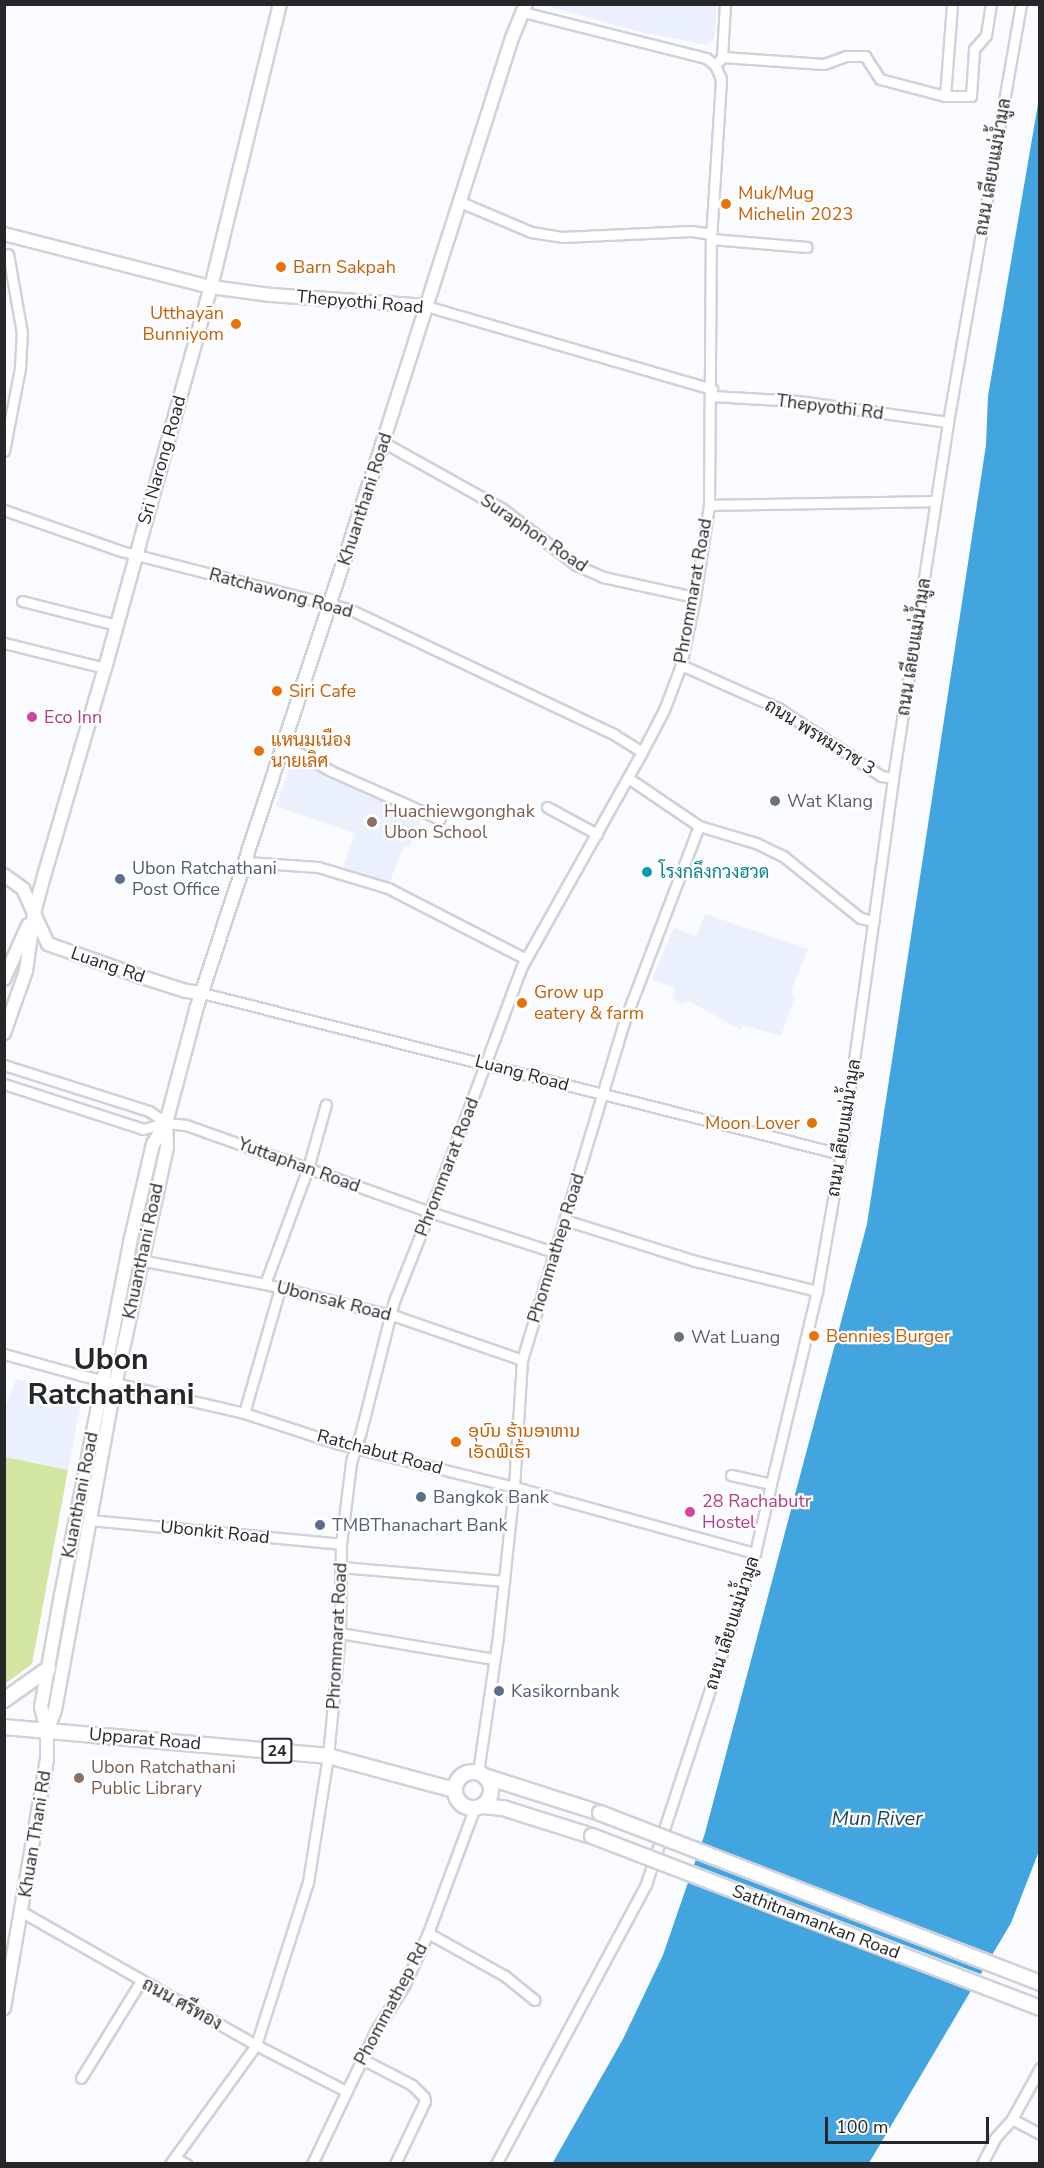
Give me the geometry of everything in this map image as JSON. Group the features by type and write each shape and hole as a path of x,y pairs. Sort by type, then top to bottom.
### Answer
{"main road":[{"path":"4,1700 48,1669"},
{"name":"24","path":"4,1726 47,1731"},
{"name":"Upparat Road","path":"47,1731 328,1756 455,1790"},
{"path":"462,1775 482,1775 492,1790 479,1807 460,1803 455,1790 462,1775"},
{"name":"Sathitnamankan Road","path":"482,1775 600,1813 1040,1983"},
{"name":"Sathitnamankan Road","path":"479,1807 503,1808 592,1836 1040,2008"}],"street":[{"name":"Sri Narong Road","path":"4,979 34,913 105,668 211,286 279,4"},
{"name":"Phrommarat Road","path":"172,2161 256,2045 308,1882 328,1756 340,1633 341,1544 351,1462 357,1446 389,1315 487,1064 509,997 526,959 642,752 663,711 681,665 695,597 709,505 712,393 711,236 721,79 719,61 725,4"},
{"path":"945,96 952,4"},
{"path":"524,8 719,61 824,64 846,56 865,56 880,80 945,96 971,96 974,49 986,34 991,4"},
{"name":"ถนน เลียบแม่น้ำมูล","path":"495,2163 646,1884 755,1553 817,1291 841,1154 893,778 948,422 1022,4"},
{"name":"Khuanthani Road","path":"202,993 383,442 512,38 524,8"},
{"path":"460,202 531,232 562,237 692,231 711,236 807,247"},
{"name":"Thepyothi Road","path":"4,234 211,286 270,295 426,306 712,393"},
{"path":"4,451 20,368 22,333 8,254"},
{"name":"Thepyothi Rd","path":"712,393 798,401 948,422"},
{"name":"Suraphon Road","path":"383,442 503,509 576,565 603,577 695,597"},
{"path":"709,505 936,501"},
{"name":"Ratchawong Road","path":"4,510 136,554 360,614 615,735 642,752"},
{"path":"22,601 117,625"},
{"path":"4,643 105,668"},
{"name":"ถนน พรหมราช 3","path":"681,665 778,708 881,776 893,778"},
{"path":"281,748 295,751 331,771 440,819"},
{"path":"628,778 699,826 756,843 783,856 860,918 874,921"},
{"path":"547,807 597,834"},
{"name":"Phommathep Road","path":"482,1775 514,1487 522,1360 624,1022 699,826"},
{"path":"246,862 318,867 388,888 526,959"},
{"path":"4,875 23,889 34,913"},
{"name":"Sri Narong Road","path":"4,1033 26,971 34,913"},
{"name":"Luang Rd","path":"34,913 48,944 141,977 186,991 202,993"},
{"path":"166,1123 202,993"},
{"name":"Luang Road","path":"202,993 841,1154"},
{"path":"4,1065 144,1110 166,1123"},
{"path":"4,1083 143,1129 166,1123"},
{"path":"265,1284 308,1168 326,1104"},
{"name":"Khuanthani Road","path":"47,1731 56,1705 89,1520 140,1260 167,1147 166,1123"},
{"name":"Yuttaphan Road","path":"166,1123 186,1125 430,1212 554,1252"},
{"name":"Kuanthani Road","path":"47,1731 41,1707 101,1379 126,1257 153,1144 166,1123"},
{"path":"565,1220 695,1261 817,1291"},
{"path":"126,1257 140,1260"},
{"name":"Ubonsak Road","path":"140,1260 265,1284 389,1315 522,1360"},
{"path":"244,1413 280,1288"},
{"name":"Ratchabut Road","path":"4,1354 244,1413 339,1444 357,1446 514,1487 755,1553"},
{"path":"731,1475 771,1484"},
{"path":"75,1519 89,1520"},
{"name":"Ubonkit Road","path":"89,1520 341,1544"},
{"path":"341,1567 504,1581"},
{"path":"340,1633 495,1659"},
{"name":"Khuan Thani Rd","path":"4,2008 46,1767 47,1731"},
{"name":"Phommathep Rd","path":"312,2163 376,2030 405,1984 479,1807"},
{"name":"ถนน ศรีทอง","path":"22,1912 256,2045 346,2091"},
{"path":"428,1933 505,1976 535,2000"},
{"path":"81,2079 141,1981"},
{"path":"362,2059 412,2085 424,2097 395,2163"},
{"path":"982,2163 995,2138 1012,2119 1040,2068"},
{"path":"1012,2119 1040,2134"},
{"path":"172,2161 186,2163"}],"shaded area":[{"path":"549,5 717,5 714,39 706,45 637,31"},
{"name":"Huachiewgonghak Ubon School","path":"294,756 423,815 409,848 404,846 388,886 343,867 355,833 276,806"},
{"path":"705,914 808,949 791,991 794,999 781,1036 743,1025 741,1030 689,1001 679,1004 673,999 676,988 652,979 674,928 696,936"},
{"path":"16,1379 75,1393 81,1402 68,1470 5,1457 4,1411"}],"green space":[{"path":"5,1457 68,1470 32,1664 5,1684"}],"water":[{"name":"Mun River","path":"1039,98 1039,1851 1011,1923 869,2163 552,2164 623,2039 663,1955 705,1833 867,1224 986,445 988,396"}],"pier":[{"path":"699,1842 995,1955 985,1971 693,1859"},
{"path":"692,1864 983,1975 973,1991 685,1881"}],"place":[{"name":"Muk/Mug Michelin 2023","path":"726,204"},
{"name":"Barn Sakpah","path":"281,267"},
{"name":"Utthayān Bunniyom","path":"236,324"},
{"name":"Siri Cafe","path":"277,691"},
{"name":"Eco Inn","path":"32,717"},
{"name":"แหนมเนือง นายเลิศ","path":"259,751"},
{"name":"Wat Klang","path":"775,801"},
{"name":"Huachiewgonghak Ubon School","path":"372,822"},
{"name":"โรงกลึงกวงฮวด","path":"647,872"},
{"name":"Ubon Ratchathani Post Office","path":"120,879"},
{"name":"Grow up eatery & farm","path":"522,1003"},
{"name":"Moon Lover","path":"812,1123"},
{"name":"Bennies Burger","path":"814,1336"},
{"name":"Wat Luang","path":"679,1337"},
{"name":"ອຸບົນ ຮ້ານອາຫານ ເອັດພີເຮົ້າ","path":"456,1442"},
{"name":"Bangkok Bank","path":"421,1497"},
{"name":"28 Rachabutr Hostel","path":"690,1512"},
{"name":"TMBThanachart Bank","path":"320,1525"},
{"name":"Kasikornbank","path":"499,1691"},
{"name":"Ubon Ratchathani Public Library","path":"79,1778"}],"district":[{"name":"Ubon Ratchathani","path":"111,1377"}]}
